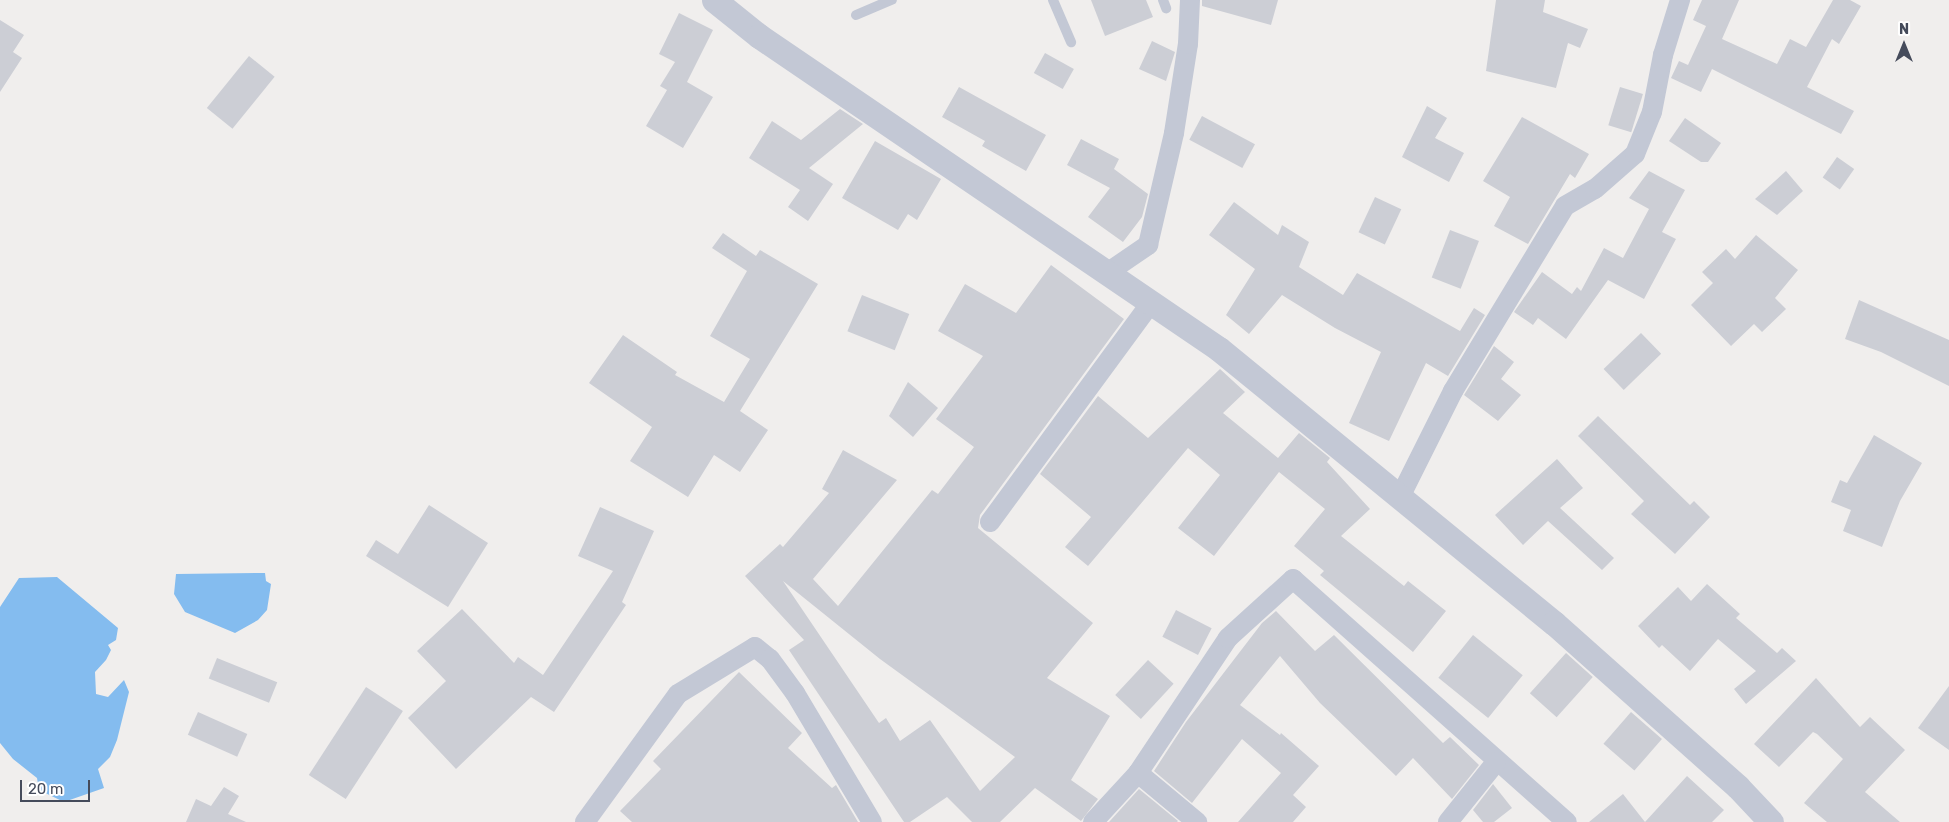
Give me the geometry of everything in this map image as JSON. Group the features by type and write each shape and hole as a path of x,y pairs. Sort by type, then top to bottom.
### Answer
{"street":[{"path":"714,0 759,36 1219,349 1554,623 1738,787 1771,822"},
{"path":"1107,273 1148,245 1174,133 1190,0"},
{"path":"1400,497 1453,391 1565,206 1595,189 1635,154 1652,112 1663,55 1680,0"},
{"path":"990,522 1151,303"},
{"path":"1093,822 1138,773 1228,638 1292,579 1496,762 1567,822"},
{"path":"585,822 678,694 755,647 770,659 795,693 872,822"},
{"path":"1448,822 1496,762"},
{"path":"1138,773 1197,822"}],"lane":[{"path":"856,15 892,0"},
{"path":"1053,0 1071,42"}],"water":[{"path":"265,573 266,581 271,584 267,610 258,620 235,633 185,612 174,594 176,574"},
{"path":"57,577 118,628 116,640 108,645 111,650 106,660 95,672 96,694 108,697 124,680 129,692 117,740 110,757 98,769 104,788 64,802 39,790 37,778 13,759 0,743 0,607 19,578"}],"building":[{"path":"1091,0 1146,0 1153,17 1105,36"},
{"path":"1202,0 1278,0 1271,25 1202,6"},
{"path":"1496,0 1545,0 1543,12 1588,29 1580,48 1568,43 1556,88 1486,71"},
{"path":"1702,0 1739,0 1722,39 1777,64 1790,39 1806,47 1833,0 1850,0 1861,6 1839,44 1832,39 1807,87 1854,111 1841,134 1712,69 1701,92 1671,78 1679,61 1688,65 1706,26 1693,20"},
{"path":"679,13 713,30 687,82 713,97 683,148 646,126 667,90 660,86 675,62 659,54"},
{"path":"0,20 24,35 13,52 22,58 0,92"},
{"path":"1152,41 1175,52 1166,81 1139,69"},
{"path":"1045,53 1074,69 1063,89 1034,73"},
{"path":"249,56 275,77 232,129 207,108"},
{"path":"959,87 1046,135 1026,171 982,146 985,141 942,117"},
{"path":"1620,87 1643,94 1631,132 1608,125"},
{"path":"1427,106 1447,118 1435,138 1464,153 1449,182 1402,157"},
{"path":"840,109 863,124 809,168 833,184 808,221 788,207 800,190 749,158 772,121 801,140"},
{"path":"1202,116 1255,144 1242,168 1189,140"},
{"path":"1522,117 1589,154 1575,178 1570,174 1528,244 1494,226 1510,197 1483,181"},
{"path":"1685,118 1721,143 1708,162 1701,162 1669,141"},
{"path":"1081,139 1119,159 1114,169 1148,194 1142,217 1123,242 1088,217 1110,188 1067,165"},
{"path":"875,141 941,179 917,220 908,214 898,230 842,198"},
{"path":"1837,157 1854,169 1840,190 1823,177"},
{"path":"1649,171 1685,190 1662,232 1676,239 1644,299 1608,280 1566,339 1538,318 1533,325 1514,312 1542,272 1572,294 1577,287 1581,291 1604,248 1623,258 1649,209 1629,198"},
{"path":"1786,171 1803,191 1777,215 1755,199"},
{"path":"1375,197 1401,209 1385,245 1359,232"},
{"path":"1234,202 1278,235 1282,225 1309,242 1299,267 1343,295 1357,273 1460,331 1474,308 1485,315 1448,376 1426,363 1389,441 1349,423 1381,352 1335,328 1282,295 1249,334 1226,315 1255,269 1209,235"},
{"path":"1450,230 1479,241 1461,289 1432,278"},
{"path":"723,233 756,256 760,250 818,284 740,411 768,430 740,472 714,455 688,497 630,461 652,427 589,383 623,335 677,372 675,375 724,402 750,359 710,336 747,271 712,248"},
{"path":"1756,235 1798,270 1775,298 1786,309 1762,332 1754,324 1731,346 1691,305 1713,283 1702,272 1726,249 1735,259"},
{"path":"1051,265 1124,319 980,515 978,528 1093,623 1047,678 1110,716 1071,780 1098,799 1081,821 1035,788 1000,822 972,822 947,797 910,822 904,822 789,650 804,640 745,576 780,544 783,547 829,493 822,489 843,450 897,480 813,579 838,606 932,490 938,494 974,447 936,419 983,356 938,331 965,284 1016,313","holes":["783,581 880,659 1015,757 980,791 930,720 900,741 886,718 879,723"]},
{"path":"862,295 909,314 895,350 847,331"},
{"path":"1859,300 1949,340 1949,386 1881,352 1845,339"},
{"path":"1641,333 1661,354 1624,390 1604,369"},
{"path":"1494,346 1514,362 1501,379 1521,395 1498,421 1464,395"},
{"path":"1220,369 1245,392 1223,413 1278,458 1299,433 1330,458 1327,462 1370,509 1341,536 1404,586 1408,581 1446,611 1413,652 1320,575 1324,571 1294,546 1325,509 1279,472 1214,556 1178,528 1220,475 1188,448 1088,566 1065,547 1091,517 1040,474 1098,396 1148,438"},
{"path":"908,382 938,408 913,437 889,416"},
{"path":"1598,416 1690,505 1694,501 1710,517 1675,554 1631,514 1644,501 1578,436"},
{"path":"1874,435 1922,463 1900,501 1882,547 1843,531 1851,510 1831,502 1840,480 1847,483"},
{"path":"1557,459 1583,488 1560,508 1614,558 1602,570 1548,521 1523,545 1495,515"},
{"path":"429,505 488,543 448,607 366,556 376,540 398,554"},
{"path":"600,507 654,531 622,602 626,605 554,712 531,697 456,769 408,718 446,681 417,651 462,609 514,663 518,657 543,675 613,571 578,556"},
{"path":"1707,584 1740,614 1736,618 1777,653 1782,648 1796,661 1746,704 1734,689 1756,671 1718,639 1690,671 1662,645 1659,648 1638,626 1678,587 1691,601"},
{"path":"1176,610 1212,628 1198,655 1162,637"},
{"path":"1276,611 1315,651 1334,635 1443,743 1450,737 1479,765 1452,799 1413,758 1396,776 1320,703 1280,656 1240,705 1280,735 1281,733 1319,766 1293,795 1306,807 1293,822 1238,822 1281,773 1242,739 1192,803 1154,771 1186,722 1262,623"},
{"path":"1473,635 1523,675 1488,718 1438,678"},
{"path":"1566,653 1593,677 1557,717 1530,693"},
{"path":"217,658 277,682 269,703 209,678"},
{"path":"1148,660 1174,684 1141,719 1115,695"},
{"path":"739,672 802,733 788,748 832,788 836,785 858,822 632,822 620,811 661,769 653,761"},
{"path":"1816,678 1860,727 1870,717 1905,750 1865,792 1900,822 1827,822 1804,803 1843,759 1817,734 1813,732 1779,767 1754,744"},
{"path":"1949,686 1949,750 1918,728"},
{"path":"366,687 403,711 346,799 309,775"},
{"path":"198,712 247,734 237,757 188,735"},
{"path":"1631,712 1662,739 1634,771 1603,744"},
{"path":"1687,776 1724,810 1712,822 1645,822"},
{"path":"1493,784 1512,808 1494,822 1483,822 1473,810"},
{"path":"224,787 239,796 228,814 246,822 186,822 196,799 211,806"},
{"path":"1139,789 1178,821 1109,822"},
{"path":"1623,794 1645,822 1589,822"}]}
